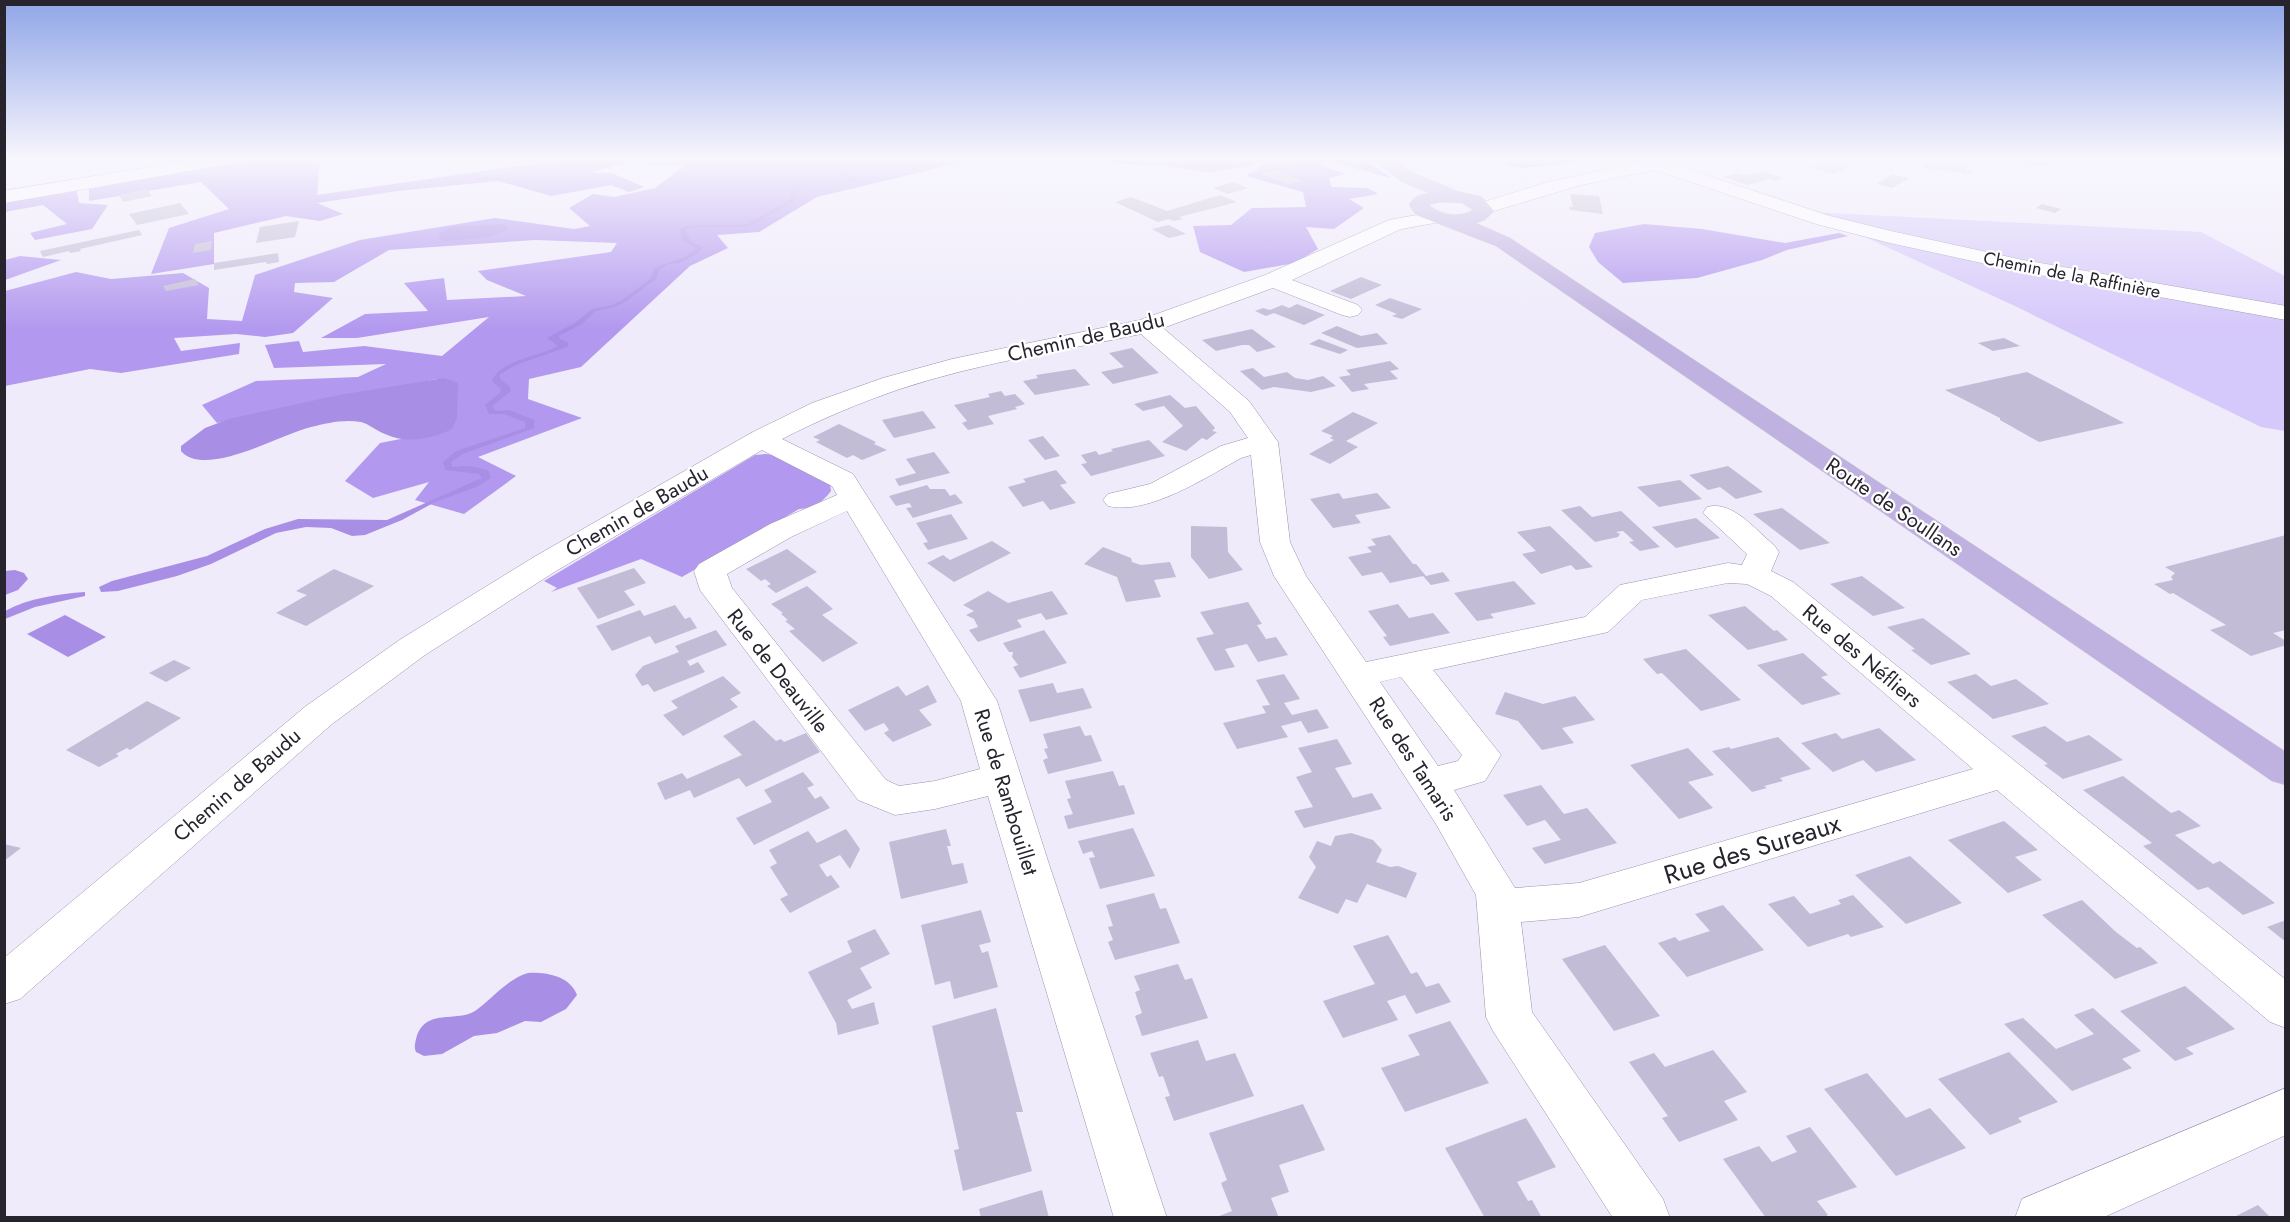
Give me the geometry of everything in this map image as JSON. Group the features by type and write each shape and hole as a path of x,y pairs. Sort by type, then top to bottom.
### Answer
{"main road":[{"name":"Route de Soullans","path":"1437,216 1503,242 2286,771"},
{"path":"1443,218 1467,219 1468,216"},
{"name":"Route de Soullans","path":"1481,216 1503,242"}],"street":[{"name":"Chemin de Baudu","path":"1374,234 1396,216"},
{"name":"Chemin de la Raffinière","path":"1811,216 1890,237 2023,266 2286,313"},
{"name":"Chemin de Baudu","path":"4,986 319,715 404,653 545,564 761,440 821,409 892,383 952,366 1146,327 1273,280 1396,224 1443,218"},
{"path":"1273,280 1350,310"},
{"name":"Rue des Tamaris","path":"1146,327 1240,407 1264,442 1275,542 1290,576 1429,783 1497,894 1509,1017 1644,1218"},
{"name":"Rue de Rambouillet","path":"761,440 843,480 979,700 1141,1218"},
{"path":"1118,500 1159,491 1231,452 1264,442"},
{"name":"Rue de Deauville","path":"855,498 809,514 759,540 710,571 716,590 872,790 895,801 935,795 1002,777"},
{"path":"1718,513 1763,552 1754,575"},
{"name":"Rue des Néfliers","path":"1358,675 1411,666 1596,625 1631,592 1728,573 1754,575 1782,589 2286,1008"},
{"path":"1411,666 1482,755 1472,771 1429,783"},
{"name":"Rue des Sureaux","path":"1498,907 1579,900 2003,774"},
{"path":"2041,1218 2286,1111"}],"shaded area":[{"path":"57,216 101,216 92,229 35,240 30,233 67,224"},
{"path":"207,216 286,216 214,233 214,264 151,274 169,228"},
{"path":"286,216 336,216 320,221"},
{"path":"578,216 785,216 759,232 717,235 728,248 690,266 581,367 529,379 528,399 582,418 478,457 516,476 464,514 415,500 429,482 373,498 345,481 380,443 452,429 437,379 217,423 202,405 256,381 358,377 386,364 274,368 265,345 299,341 303,352 364,346 442,356 489,317 357,338 321,338 365,314 428,311 404,283 444,278 447,300 526,296 487,280 478,271 611,252 617,243 535,240 389,250 334,282 295,283 294,292 333,298 293,333 265,337 236,334 174,338 181,351 240,343 239,354 121,373 90,369 5,386 5,291 76,272 111,279 183,273 209,288 207,319 242,321 255,275 360,240 495,218 574,229 590,226"},
{"path":"762,216 768,216 747,227 686,229 690,241 703,247 698,253 680,263 668,264 660,269 656,279 628,300 615,307 596,311 582,324 559,336 560,339 569,343 567,347 516,365 500,374 500,379 510,387 511,391 492,406 496,411 509,410 534,420 534,428 463,454 451,462 452,467 469,466 488,470 491,478 476,487 435,502 402,520 365,535 352,536 331,528 306,527 276,533 211,564 177,576 118,591 101,592 99,587 112,581 207,556 265,529 298,519 387,520 482,478 479,474 445,470 443,462 456,451 525,428 525,422 504,414 489,414 485,405 501,392 492,381 496,374 511,364 558,346 547,338 575,323 592,309 612,305 622,300 650,279 654,269 692,252 696,248 682,240 680,230 685,226 748,224"},
{"path":"1242,216 1353,216 1334,229 1306,227 1318,249 1295,263 1244,272 1200,252 1193,226 1231,225"},
{"path":"1820,216 1890,216 2201,232 2285,276 2285,431 2261,427 2017,307"},
{"path":"1644,224 1702,229 1785,243 1839,233 1848,236 1787,250 1762,260 1697,278 1623,283 1598,262 1589,247 1595,233"},
{"path":"507,225 506,230 490,237 443,241 439,239 440,233 451,227"},
{"path":"20,256 61,260 5,280 5,260"},
{"path":"444,378 458,383 457,418 452,429 436,435 419,439 402,439 385,434 361,422 342,421 298,431 225,458 207,460 192,458 181,451 181,446 205,428 229,419 339,395"},
{"path":"755,455 780,456 830,483 831,491 817,504 799,509 682,577 641,559 551,592 557,588 544,581"},
{"path":"15,570 24,573 28,579 18,590 5,595 5,571"},
{"path":"85,592 85,596 35,607 5,619 5,611 24,603 54,595"},
{"path":"65,615 106,637 68,657 27,634"},
{"path":"528,973 557,976 569,983 577,995 566,1009 541,1022 525,1021 497,1033 474,1036 442,1054 424,1056 416,1052 416,1039 420,1029 426,1023 433,1019 459,1016 475,1011 506,984"}],"building":[{"path":"130,216 179,216 137,225"},
{"path":"1145,216 1183,216 1179,217 1183,219 1158,222"},
{"path":"299,221 295,237 256,243 260,227"},
{"path":"1169,225 1186,234 1169,238 1152,229"},
{"path":"139,230 142,235 80,249 81,251 70,253 69,251 43,257 40,251"},
{"path":"212,241 211,250 193,253 195,244"},
{"path":"278,253 279,262 214,270 214,263"},
{"path":"1361,277 1382,285 1351,299 1330,291"},
{"path":"195,279 199,285 166,291 163,286"},
{"path":"1390,298 1422,309 1402,319 1392,316 1397,314 1375,305"},
{"path":"1297,304 1325,315 1304,325 1274,313 1266,316 1255,311 1263,308 1270,310 1282,305 1289,308"},
{"path":"1337,326 1361,336 1377,333 1388,344 1357,348 1321,333"},
{"path":"1252,329 1276,347 1257,352 1249,345 1242,345 1216,351 1202,340"},
{"path":"2004,338 2020,346 1993,351 1978,343"},
{"path":"1319,339 1348,350 1340,354 1309,344"},
{"path":"1132,348 1159,373 1113,384 1101,372 1124,367 1109,353"},
{"path":"1390,361 1399,369 1390,371 1398,379 1364,384 1369,389 1352,392 1339,377 1351,375 1346,370"},
{"path":"1253,368 1264,377 1287,372 1295,378 1308,380 1323,376 1336,386 1311,392 1274,387 1262,390 1240,371"},
{"path":"1075,369 1090,385 1035,395 1023,381 1038,378 1036,375"},
{"path":"2027,372 2124,423 2039,442 2000,418 1945,390"},
{"path":"1001,391 1005,396 1015,394 1025,404 1015,407 1017,409 988,416 994,424 968,430 962,423 967,421 954,405 990,397 988,394"},
{"path":"1170,395 1185,408 1196,406 1215,428 1212,431 1217,432 1207,440 1202,438 1186,451 1162,442 1183,426 1164,406 1143,411 1134,404"},
{"path":"923,411 936,428 894,438 882,420"},
{"path":"1353,412 1378,423 1346,441 1358,447 1330,464 1309,454 1334,440 1330,438 1333,436 1321,431"},
{"path":"839,424 887,450 862,460 853,455 847,458 816,442 820,440 813,437"},
{"path":"1043,436 1060,456 1045,460 1028,440"},
{"path":"1149,440 1165,456 1091,476 1081,464 1087,463 1081,455 1096,451 1099,455 1113,451 1111,449"},
{"path":"934,452 950,473 899,486 895,479 916,473 906,459"},
{"path":"1728,466 1763,492 1736,499 1720,487 1708,490 1689,475"},
{"path":"1056,470 1067,483 1060,485 1076,503 1050,510 1043,501 1023,507 1008,487 1026,482 1023,479"},
{"path":"1680,480 1702,499 1659,507 1637,487"},
{"path":"927,485 930,489 945,489 950,496 955,494 963,503 913,518 906,508 912,507 909,503 896,506 889,496"},
{"path":"1339,493 1343,499 1377,493 1391,508 1355,515 1361,523 1333,528 1310,499"},
{"path":"1580,506 1592,517 1621,511 1660,547 1640,551 1629,542 1634,541 1623,531 1616,532 1620,534 1618,537 1595,542 1561,510"},
{"path":"1782,508 1830,543 1800,550 1753,514"},
{"path":"951,514 968,539 928,550 923,543 928,542 916,523"},
{"path":"1696,518 1720,538 1676,548 1652,527"},
{"path":"1191,526 1227,527 1228,552 1243,570 1209,579 1191,557"},
{"path":"1550,526 1593,567 1576,570 1571,565 1541,574 1522,554 1536,551 1517,532"},
{"path":"1390,535 1413,564 1416,564 1426,576 1443,572 1450,581 1431,585 1423,576 1390,583 1382,572 1362,576 1348,557 1372,552 1367,547 1376,545 1371,539"},
{"path":"2286,535 2286,630 2273,633 2286,641 2286,645 2251,656 2210,630 2226,625 2154,584 2173,580 2171,577 2175,573 2165,567"},
{"path":"992,541 1011,553 954,582 927,563 943,555 950,560"},
{"path":"1103,547 1131,558 1132,562 1141,565 1170,562 1176,577 1154,580 1161,597 1126,602 1117,577 1084,564"},
{"path":"787,549 817,572 776,593 767,586 771,584 765,579 761,581 746,569"},
{"path":"634,568 646,583 624,591 635,605 598,619 577,588"},
{"path":"334,569 374,586 306,626 276,613 307,595 296,591"},
{"path":"1862,576 1905,608 1873,616 1830,584"},
{"path":"1514,581 1536,604 1490,614 1494,618 1477,621 1454,593"},
{"path":"807,586 833,609 822,615 858,643 823,662 789,631 795,629 785,621 788,620 781,614 783,613 771,604"},
{"path":"988,591 1008,603 1052,591 1068,614 1046,620 1041,613 1017,620 1022,627 978,642 969,630 978,627 974,619 966,615 974,611 963,605"},
{"path":"1248,602 1262,624 1257,625 1266,639 1276,637 1288,655 1258,662 1247,644 1225,649 1235,667 1215,671 1196,638 1214,634 1200,612"},
{"path":"1398,604 1409,618 1433,613 1450,633 1390,646 1383,637 1387,636 1368,611"},
{"path":"675,605 685,619 690,617 697,628 655,644 650,636 612,651 596,626 640,610 644,616"},
{"path":"1745,606 1788,640 1748,650 1708,615"},
{"path":"1923,618 1971,654 1931,665 1887,627"},
{"path":"716,630 727,645 687,661 690,666 698,662 705,672 654,692 648,684 642,686 635,675 643,666 679,652 675,646"},
{"path":"1044,630 1067,663 1020,678 1013,667 1018,665 1012,657 1013,652 1009,652 1003,643"},
{"path":"1686,649 1741,700 1701,711 1662,673 1657,674 1643,659"},
{"path":"1803,653 1828,675 1821,677 1841,694 1802,705 1757,665"},
{"path":"174,660 191,668 166,682 149,673"},
{"path":"1284,674 1300,699 1284,703 1292,715 1317,709 1329,728 1308,733 1301,721 1281,726 1288,737 1237,749 1223,723 1266,713 1262,706 1270,705 1256,680"},
{"path":"1976,674 1991,686 2016,679 2049,704 1993,719 1947,682"},
{"path":"723,676 741,693 730,699 738,707 683,736 663,715 678,708 671,701"},
{"path":"1053,683 1057,693 1083,688 1092,708 1030,722 1018,690"},
{"path":"928,685 937,702 919,710 932,725 893,742 884,733 889,730 884,723 865,731 848,710 898,686 906,696"},
{"path":"1505,692 1543,704 1575,696 1595,720 1562,728 1574,743 1542,750 1518,721 1495,714"},
{"path":"147,701 181,718 130,750 127,748 116,754 119,756 99,767 66,750"},
{"path":"754,720 776,741 781,739 784,742 806,733 820,752 746,787 739,778 694,798 690,790 665,800 657,783 682,773 687,779 742,755 723,736"},
{"path":"1080,726 1085,736 1091,735 1102,761 1048,774 1043,760 1048,758 1044,749 1048,748 1043,734"},
{"path":"2045,726 2067,742 2089,735 2123,760 2063,779 2044,765 2048,764 2011,736"},
{"path":"1879,728 1916,760 1876,772 1863,760 1833,772 1801,743 1836,733 1842,739"},
{"path":"1778,737 1811,769 1780,778 1783,781 1752,792 1712,751 1729,747 1731,749"},
{"path":"1337,739 1352,764 1335,768 1353,798 1372,793 1382,809 1304,828 1294,811 1313,807 1296,777 1312,772 1298,748"},
{"path":"1688,748 1714,775 1688,782 1713,808 1679,819 1630,765"},
{"path":"1113,771 1119,786 1124,785 1135,814 1068,829 1064,816 1073,814 1067,799 1071,798 1065,781"},
{"path":"803,772 814,785 807,788 815,799 821,796 830,808 754,845 736,818 772,802 764,790"},
{"path":"2123,776 2171,813 2179,810 2201,826 2175,835 2213,864 2220,861 2275,903 2243,915 2208,887 2198,890 2143,846 2152,843 2083,790"},
{"path":"1541,785 1564,814 1587,808 1617,843 1545,864 1532,848 1561,840 1545,820 1527,826 1503,795"},
{"path":"2004,821 2038,850 2015,857 2042,880 2008,893 1948,840"},
{"path":"1133,828 1155,876 1100,889 1089,858 1095,857 1092,851 1083,854 1078,841"},
{"path":"846,829 860,849 850,869 840,855 819,865 827,877 831,875 840,887 790,913 780,899 788,895 770,867 777,863 769,850 808,831 817,843"},
{"path":"946,829 951,846 947,846 952,865 963,863 968,883 901,899 889,842"},
{"path":"1351,833 1373,840 1382,850 1376,862 1390,867 1398,866 1417,873 1406,898 1367,884 1357,903 1346,899 1338,914 1298,898 1316,867 1309,857 1317,841 1331,846 1335,836"},
{"path":"4,844 21,848 4,861"},
{"path":"1910,856 1962,903 1906,924 1855,875"},
{"path":"1154,893 1160,909 1166,908 1180,943 1115,960 1108,942 1113,940 1108,927 1113,926 1106,905"},
{"path":"1853,895 1884,927 1851,937 1848,934 1808,947 1768,904 1794,896 1810,914 1841,904 1838,900"},
{"path":"2082,900 2116,932 2137,948 2140,947 2158,963 2115,979 2042,915"},
{"path":"1723,905 1764,950 1687,977 1658,943 1675,937 1679,941 1710,931 1695,914"},
{"path":"981,910 991,942 979,945 982,953 988,951 998,987 954,999 950,981 935,985 921,925"},
{"path":"2286,920 2286,942 2267,927"},
{"path":"875,929 890,954 860,968 872,988 847,1000 852,1009 874,1002 879,1024 838,1035 836,1023 808,972 852,952 847,941"},
{"path":"1388,935 1411,974 1417,972 1426,987 1439,983 1451,1002 1416,1014 1405,995 1387,1001 1398,1020 1343,1038 1323,1001 1375,984 1353,946"},
{"path":"1605,945 1660,1016 1614,1031 1562,959"},
{"path":"1178,964 1185,980 1192,978 1208,1018 1142,1036 1135,1016 1142,1013 1135,992 1140,990 1134,976"},
{"path":"2185,986 2235,1029 2186,1048 2194,1054 2175,1061 2120,1011"},
{"path":"996,1008 1023,1112 1016,1112 1032,1171 963,1191 954,1150 959,1149 932,1026"},
{"path":"2093,1008 2141,1051 2122,1059 2132,1068 2072,1091 2004,1024 2023,1018 2056,1049 2094,1034 2074,1015"},
{"path":"1450,1021 1489,1083 1405,1112 1381,1068 1420,1055 1408,1035"},
{"path":"1198,1040 1206,1061 1235,1053 1254,1096 1174,1121 1165,1097 1170,1096 1163,1076 1159,1077 1150,1053"},
{"path":"1713,1050 1747,1092 1724,1101 1738,1120 1679,1142 1662,1118 1668,1116 1629,1062 1654,1053 1665,1067"},
{"path":"2009,1052 2058,1102 2018,1118 2022,1122 1990,1135 1938,1079"},
{"path":"1867,1073 1906,1118 1930,1108 1966,1148 1896,1176 1824,1089"},
{"path":"1303,1104 1325,1150 1279,1165 1289,1192 1271,1198 1279,1218 1214,1218 1232,1211 1221,1183 1227,1180 1209,1133"},
{"path":"1526,1118 1556,1167 1517,1182 1528,1201 1532,1200 1542,1218 1485,1218 1445,1148"},
{"path":"1810,1127 1857,1187 1817,1201 1828,1215 1822,1218 1766,1218 1723,1159 1759,1146 1772,1162 1797,1152 1786,1136"},
{"path":"1042,1190 1049,1218 981,1218 979,1209"},
{"path":"2258,1205 2271,1218 2232,1218"}]}
